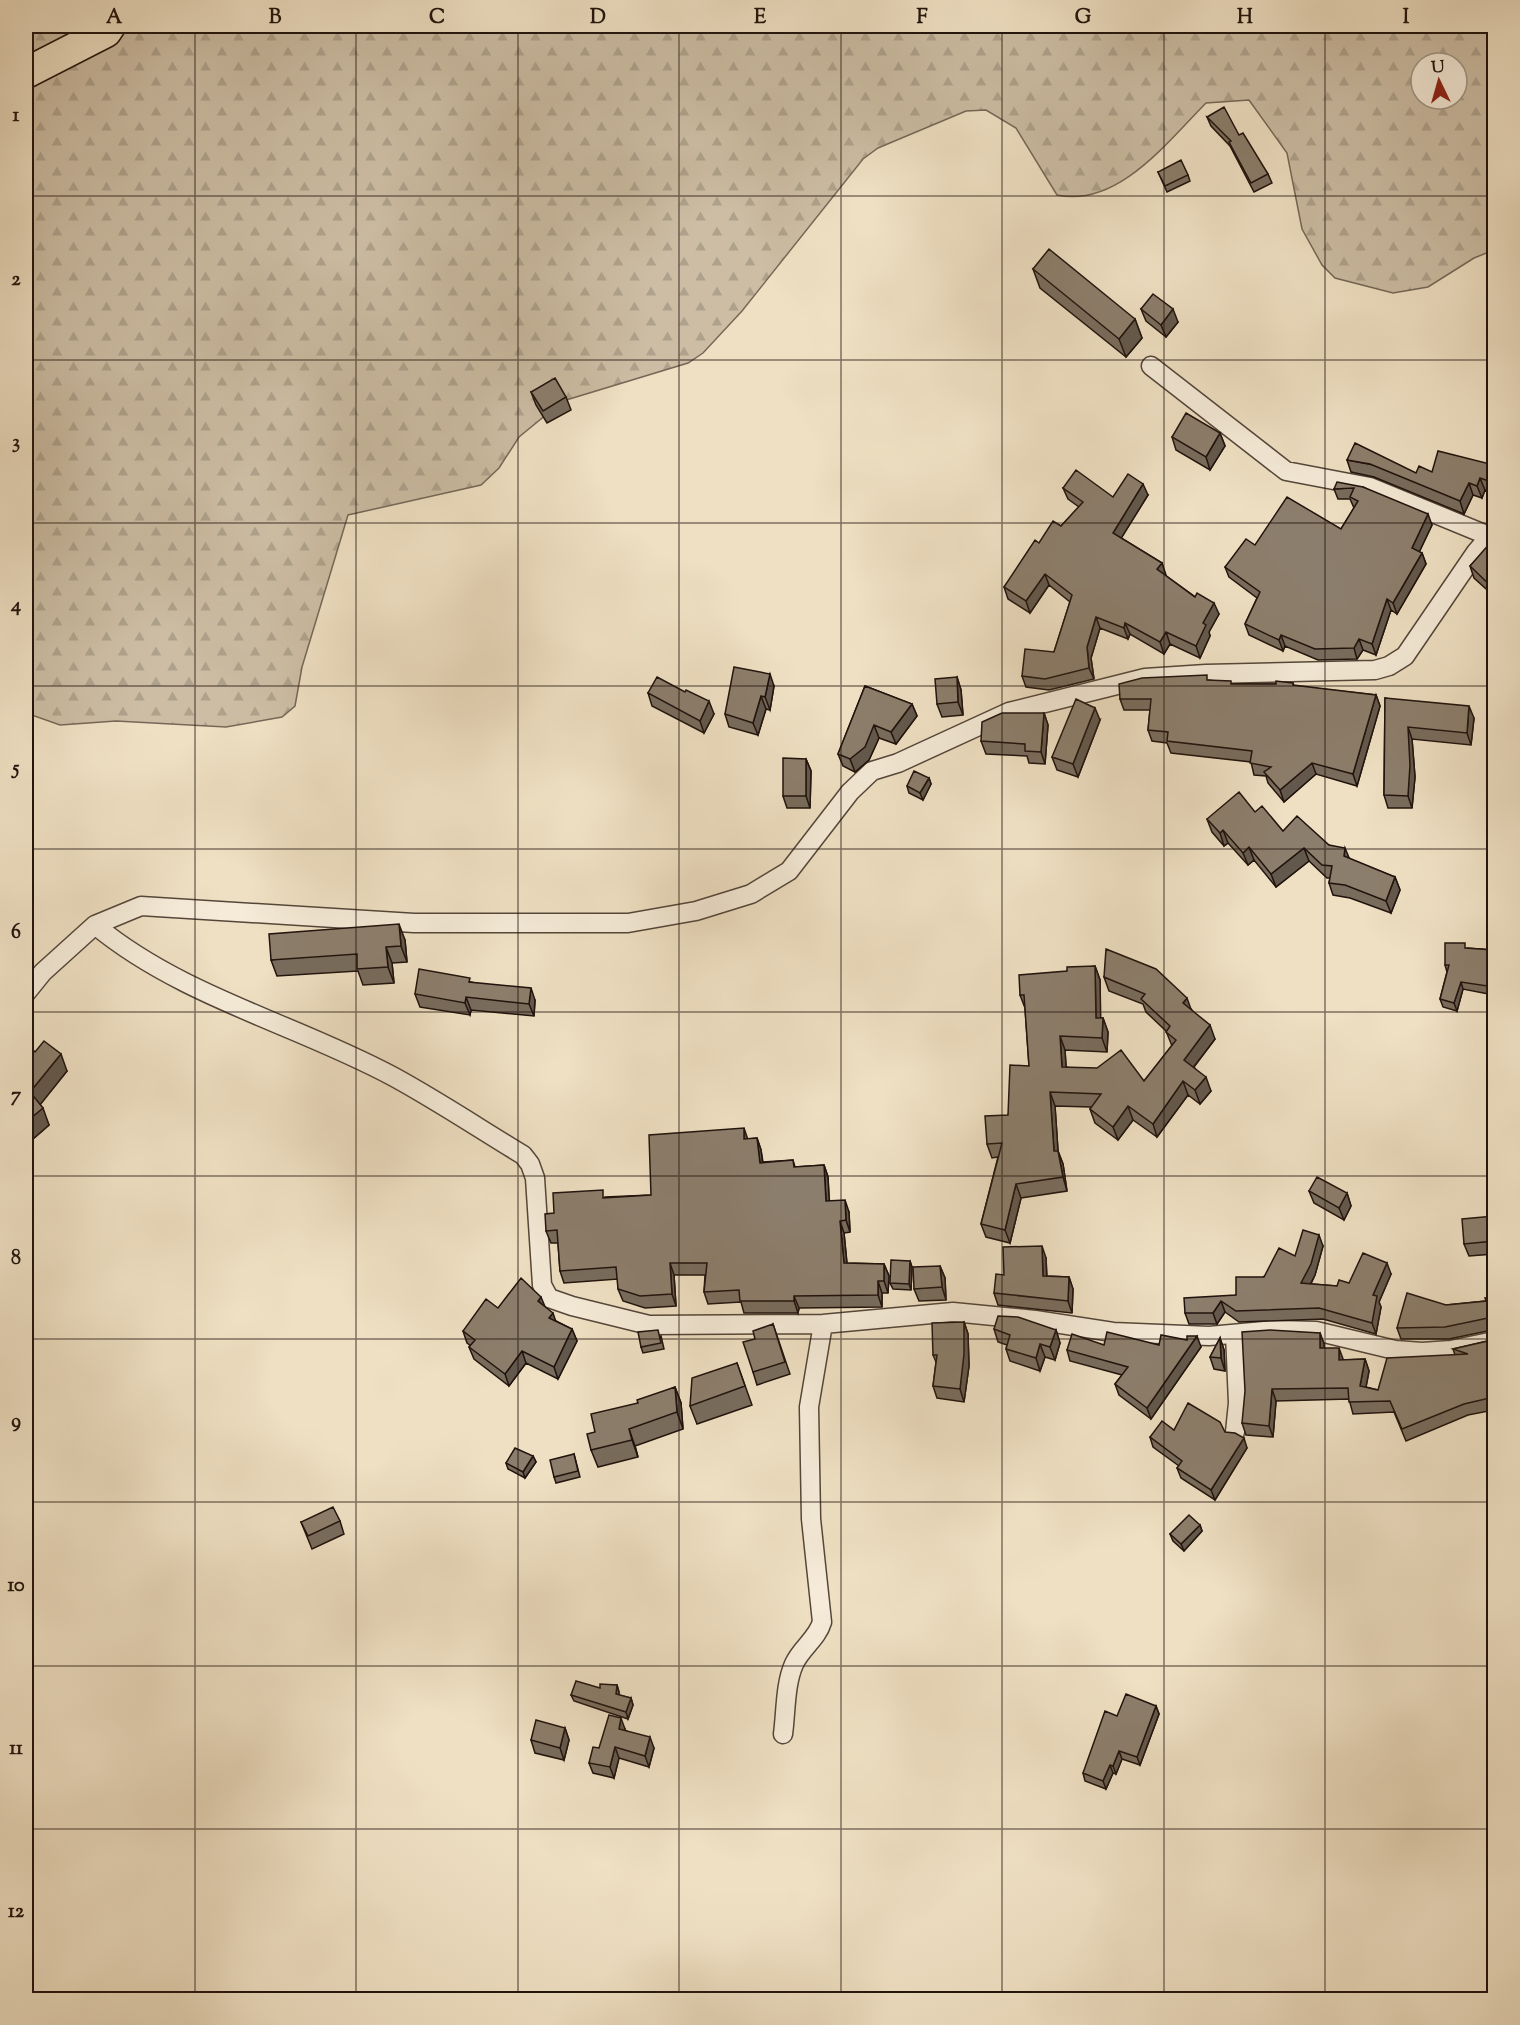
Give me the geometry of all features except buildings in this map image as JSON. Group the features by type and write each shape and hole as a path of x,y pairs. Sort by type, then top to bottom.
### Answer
{"main road":[{"path":"26,74 106,32 110,26"}],"street":[{"path":"26,993 42,972 95,925 141,906 414,923 628,923 696,911 751,894 789,871 850,792 872,771 898,763 1009,712 1145,678 1206,674 1349,672 1389,666 1405,656 1476,552 1492,533 1370,487 1286,471 1151,366"},
{"path":"95,925 113,939 201,990 394,1077 523,1155 536,1178 542,1285 549,1298 572,1306 649,1325 823,1324 953,1312 1035,1320 1113,1332 1209,1336 1274,1330 1316,1331 1395,1350 1422,1352 1451,1350 1494,1341"},
{"path":"783,1734 791,1673 803,1649 819,1630 822,1622 811,1519 809,1407 823,1324"},
{"path":"1235,1334 1238,1403 1235,1432"}],"green space":[{"path":"26,26 1494,26 1494,250 1474,258 1428,287 1393,293 1335,278 1322,265 1302,229 1287,153 1249,100 1206,103 1158,152 1121,182 1101,191 1079,196 1057,195 1016,128 986,110 966,111 878,148 863,159 742,311 703,353 688,363 563,401 519,437 499,468 481,485 348,515 302,667 295,706 282,717 226,727 116,721 60,725 26,713"}]}
